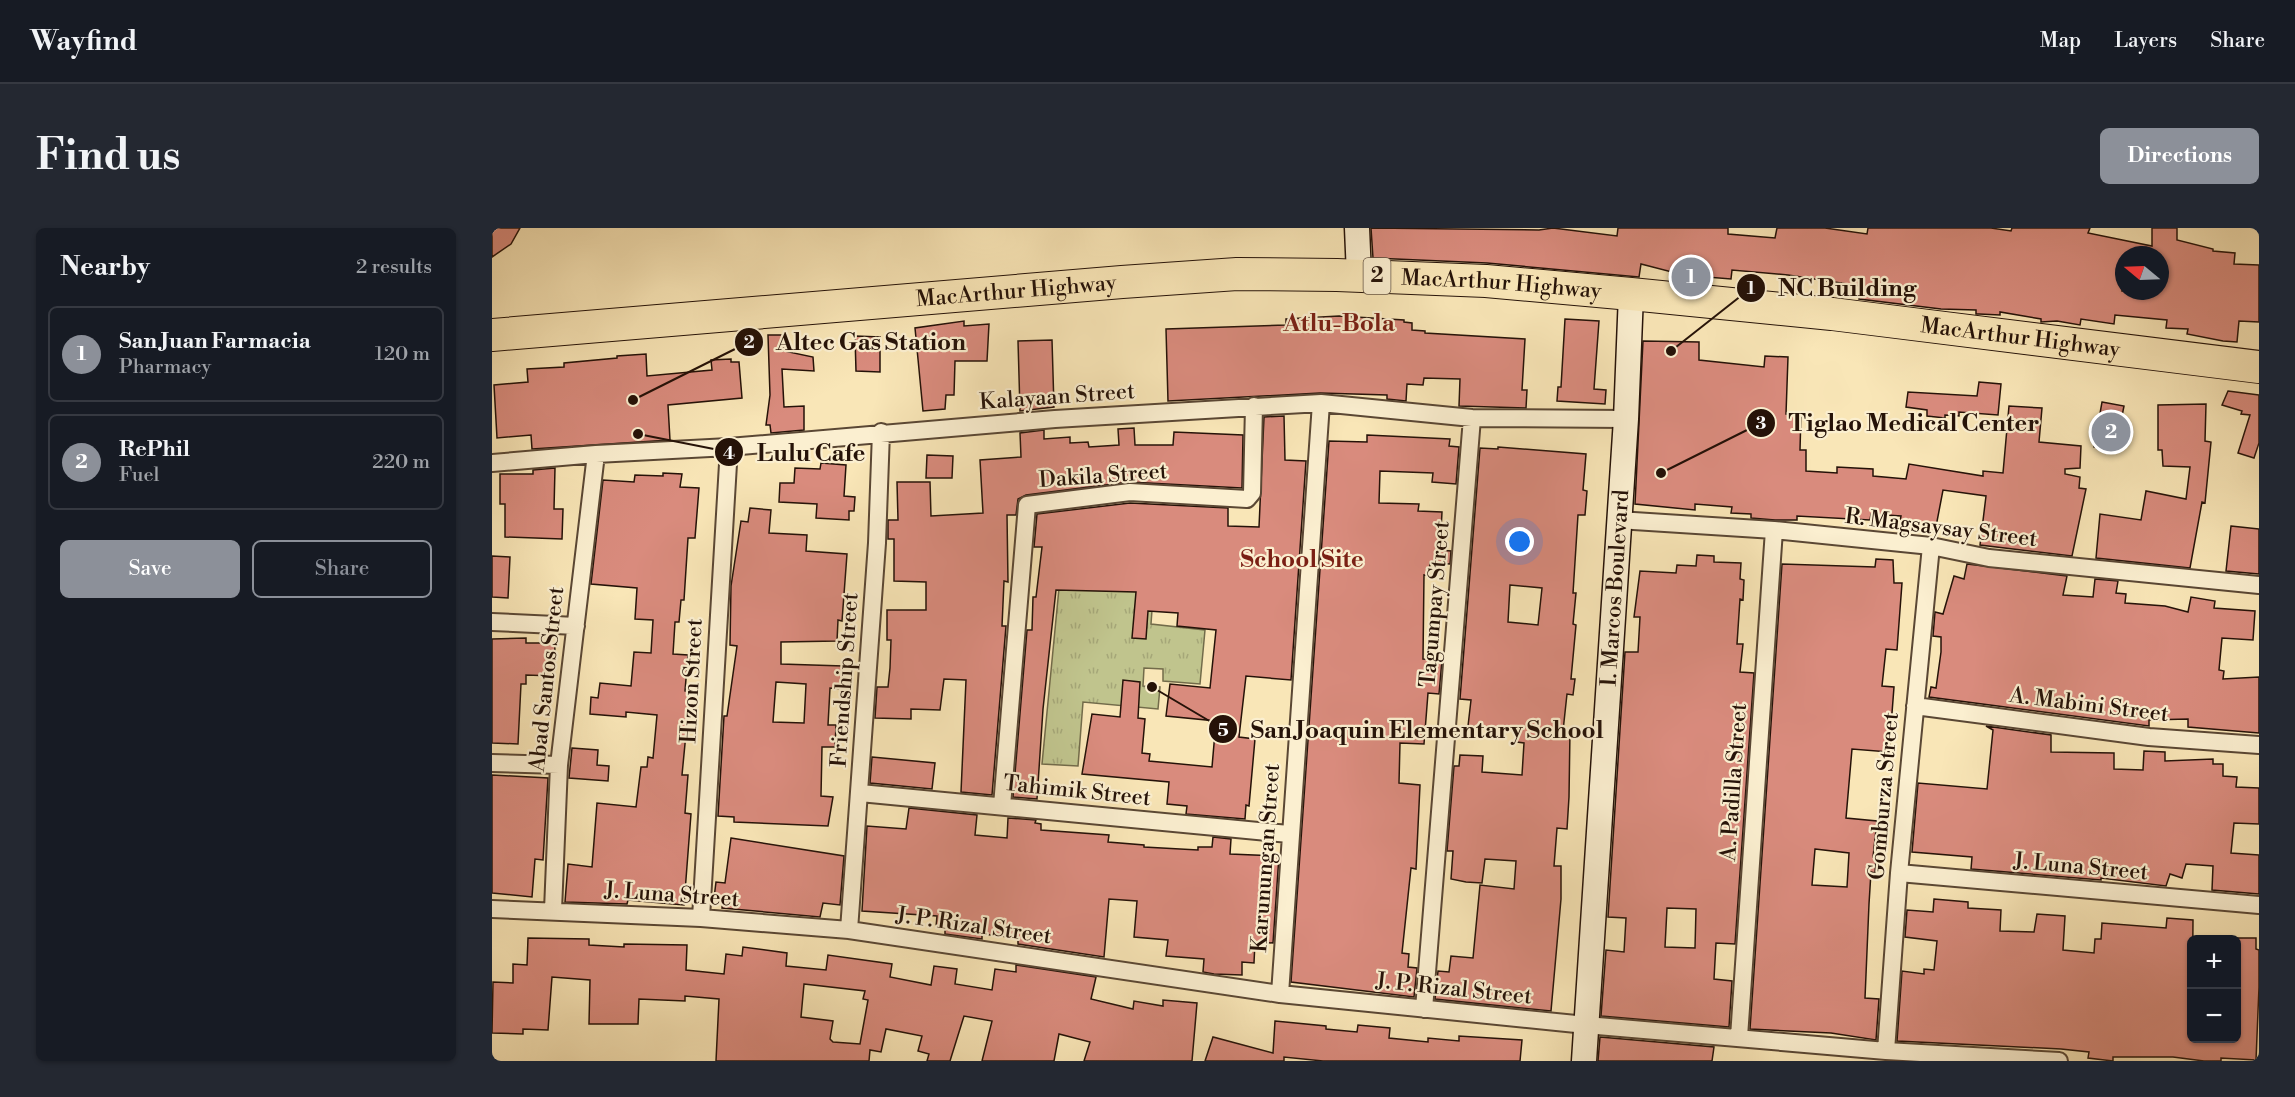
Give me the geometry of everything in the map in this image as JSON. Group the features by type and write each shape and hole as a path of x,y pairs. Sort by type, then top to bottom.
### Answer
{"highway":[{"name":"MacArthur Highway","path":"492,335 1145,280 1237,274 1359,275 1486,282 1631,294 1843,316 2259,367"}],"street":[{"path":"1357,228 1359,275"},
{"name":"I. Marcos Boulevard","path":"1584,1061 1626,419 1631,294"},
{"name":"Kalayaan Street","path":"492,463 596,454 729,447 881,432 1321,403 1472,418 1626,419"},
{"name":"Karunungan Street","path":"1280,994 1289,834 1321,403"},
{"name":"Dakila Street","path":"1002,806 1027,504 1130,492 1247,498 1252,493 1254,406"},
{"name":"Tagumpay Street","path":"1424,1009 1472,418"},
{"name":"Friendship Street","path":"849,930 860,793 881,432"},
{"name":"Hizon Street","path":"700,918 729,447"},
{"name":"Abad Santos Street","path":"553,910 559,765 596,454"},
{"name":"R. Magsaysay Street","path":"1618,520 1774,530 1931,546 1989,558 2259,585"},
{"name":"A. Padilla Street","path":"1739,1037 1774,530"},
{"name":"Gomburza Street","path":"1886,1051 1899,873 1931,546"},
{"path":"492,622 576,626"},
{"name":"A. Mabini Street","path":"1915,706 2149,736 2259,745"},
{"path":"492,763 559,765"},
{"name":"Tahimik Street","path":"860,793 1289,834"},
{"name":"J. Luna Street","path":"1899,873 2259,905"},
{"name":"J. Luna Street","path":"492,909 700,918 849,930"},
{"name":"J. P. Rizal Street","path":"849,930 1280,994 1586,1025 1886,1051 2059,1061"}],"green space":[{"path":"1060,578 1154,582 1151,624 1205,630 1200,684 1163,681 1163,669 1144,668 1143,686 1160,687 1158,709 1083,702 1078,766 1042,764"}],"building":[{"path":"492,228 520,228 511,244 492,257"},
{"path":"1371,228 1539,230 1553,228 1617,236 1618,228 1728,228 1728,234 1775,238 1777,228 1825,228 1867,234 1868,228 1991,228 2011,231 2012,228 2090,228 2088,233 2152,246 2152,228 2177,228 2177,240 2213,249 2213,251 2235,253 2234,264 2259,265 2259,322 2239,321 2237,342 2223,341 2187,334 2188,329 2166,328 2167,320 2115,315 2114,324 2081,319 2080,325 2057,321 2041,322 2041,319 2000,312 2000,315 1976,314 1976,310 1941,309 1859,299 1860,286 1788,275 1732,270 1731,279 1695,276 1694,280 1676,278 1676,273 1641,264 1639,277 1487,263 1373,258"},
{"path":"1339,316 1404,320 1404,322 1412,323 1412,330 1425,331 1425,333 1525,339 1522,390 1527,390 1526,408 1459,406 1460,379 1424,378 1423,385 1407,384 1406,401 1387,399 1387,395 1320,393 1168,401 1166,329 1286,325 1286,319"},
{"path":"1565,319 1599,321 1594,389 1606,390 1605,404 1557,401 1558,387 1561,387"},
{"path":"964,321 964,326 989,324 987,361 955,361 954,395 946,395 945,409 923,411 915,328"},
{"path":"768,335 784,335 784,351 813,357 814,371 782,369 784,407 804,406 804,430 771,433 770,425 766,425 770,395"},
{"path":"855,336 880,337 880,372 856,371"},
{"path":"1052,340 1054,407 1020,411 1018,341"},
{"path":"1643,341 1699,342 1699,360 1764,367 1765,356 1788,357 1786,414 1801,414 1800,450 1806,450 1806,471 1837,473 1837,467 1873,469 1873,476 1906,479 1909,464 1983,476 1983,471 2003,473 2009,406 2042,408 2039,442 2081,446 2080,468 2065,469 2065,474 2080,477 2079,488 2086,489 2072,556 1980,545 1986,496 1943,490 1935,532 1899,527 1901,516 1871,514 1870,520 1797,516 1797,520 1775,520 1751,518 1751,514 1731,513 1732,507 1695,504 1695,510 1635,504"},
{"path":"646,354 647,376 712,370 711,360 731,359 731,362 739,362 742,398 668,405 670,440 532,449 531,435 497,438 494,385 528,382 527,369 564,367 564,363"},
{"path":"1979,382 2001,384 1998,415 1959,412 1959,416 1945,415 1945,418 1927,416 1927,410 1906,407 1908,392 1977,396"},
{"path":"2228,391 2259,395 2259,443 2254,458 2238,453 2250,415 2241,414 2242,411 2222,405"},
{"path":"2102,402 2124,406 2115,451 2094,447"},
{"path":"2206,404 2205,441 2211,442 2205,503 2202,502 2190,568 2096,558 2100,514 2141,520 2146,491 2186,499 2190,467 2163,466 2162,450 2158,450 2158,405"},
{"path":"1284,416 1285,460 1306,461 1291,680 1246,676 1239,737 1255,739 1249,806 1246,805 1245,819 1186,814 1187,806 1167,804 1169,782 1082,774 1092,714 1120,717 1123,680 1140,682 1138,718 1145,719 1142,753 1150,754 1149,761 1212,767 1216,721 1166,716 1170,684 1210,688 1216,630 1177,626 1178,613 1148,611 1146,639 1132,638 1136,592 1056,590 1043,709 1037,799 1013,797 1027,630 1032,630 1033,597 1036,597 1042,547 1034,547 1037,514 1130,503 1228,508 1228,526 1259,527 1264,417"},
{"path":"1134,428 1135,445 1173,445 1174,432 1243,435 1242,488 1129,482 1026,495 1018,499 1016,515 1007,515 1008,582 1004,581 1002,626 1006,626 992,795 961,792 966,680 944,679 940,710 911,709 911,719 875,718 877,687 888,687 891,640 887,640 887,610 926,610 926,582 894,581 894,539 888,539 888,520 898,520 897,482 930,482 931,516 983,513 980,460 1021,457 1020,433 1044,430 1044,439 1070,437 1070,443 1088,442 1089,447 1119,445 1118,429"},
{"path":"1367,435 1450,439 1449,446 1459,447 1456,484 1432,482 1433,473 1380,471 1379,503 1419,504 1418,511 1442,512 1440,550 1451,551 1450,564 1430,563 1429,576 1424,575 1423,659 1442,660 1439,694 1428,693 1424,744 1400,743 1399,783 1420,785 1416,869 1411,868 1402,953 1409,954 1408,967 1417,968 1414,997 1291,982 1329,441 1367,442"},
{"path":"1498,447 1586,454 1583,490 1587,491 1585,515 1578,515 1573,593 1576,593 1573,624 1576,625 1571,679 1575,679 1573,695 1567,694 1563,731 1570,731 1567,829 1557,828 1554,866 1561,866 1561,899 1551,1011 1435,999 1438,971 1449,972 1451,956 1473,958 1480,885 1514,889 1516,861 1485,859 1482,883 1466,882 1451,879 1453,851 1447,851 1454,766 1459,766 1460,755 1483,756 1482,772 1522,775 1524,743 1517,742 1517,730 1468,726 1471,700 1460,699 1480,448 1498,449","holes":["1510,585 1542,588 1538,625 1508,622"]},
{"path":"927,455 953,456 952,478 926,478"},
{"path":"821,463 846,465 844,496 855,497 854,511 849,511 849,520 816,518 817,504 779,502 780,483 794,483 795,468 820,469"},
{"path":"555,468 554,509 563,509 562,539 505,537 505,504 500,504 500,474 533,474 533,470"},
{"path":"663,473 682,474 680,487 699,488 695,538 688,538 684,600 681,600 679,622 675,622 673,654 688,655 685,691 690,692 682,775 688,775 685,813 691,814 684,905 628,900 627,904 565,902 568,864 592,867 597,803 636,807 641,767 647,767 648,757 653,758 657,715 626,712 626,717 590,714 591,697 598,698 600,683 631,686 634,652 651,653 653,620 635,619 637,588 591,584 603,480 634,482 635,475 663,476"},
{"path":"750,508 771,510 769,533 807,535 806,551 847,554 842,621 838,620 837,641 781,642 781,664 843,666 841,689 830,688 828,725 836,725 835,747 822,747 821,796 833,797 828,826 734,822 734,817 718,816 724,716 727,716 737,646 730,645 731,586 741,521 748,522","holes":["776,682 806,684 804,723 773,722"]},
{"path":"2231,526 2259,529 2259,574 2226,571"},
{"path":"1697,555 1714,556 1714,562 1741,563 1740,579 1744,580 1743,600 1740,599 1737,644 1743,644 1740,672 1754,673 1735,944 1716,943 1714,979 1732,981 1729,1027 1601,1016 1606,950 1624,952 1626,918 1608,917 1625,652 1638,652 1640,617 1634,617 1640,571 1676,573 1677,565 1696,566","holes":["1667,908 1696,909 1695,948 1665,947"]},
{"path":"492,556 510,557 508,598 492,597"},
{"path":"1876,559 1893,560 1894,583 1902,583 1897,650 1886,649 1882,686 1894,687 1889,752 1852,749 1846,818 1877,821 1873,857 1876,857 1875,873 1871,872 1865,998 1879,999 1876,1040 1831,1033 1750,1029 1782,564 1875,567","holes":["1815,849 1849,853 1847,887 1812,885"]},
{"path":"1967,564 2067,576 2063,595 2093,597 2095,579 2118,581 2116,593 2126,594 2125,603 2165,606 2188,612 2191,597 2215,601 2214,608 2255,611 2253,640 2222,638 2219,670 2224,671 2223,679 2259,677 2259,733 2188,727 2188,719 2149,720 2149,726 1929,697 1931,687 1936,688 1941,652 1941,637 1933,636 1935,612 1943,614 1954,576 1964,579"},
{"path":"526,638 526,643 555,643 554,676 526,675 526,684 521,684 518,744 492,743 492,639"},
{"path":"1986,726 2051,735 2051,752 2114,753 2114,769 2143,770 2144,751 2165,752 2165,761 2213,759 2213,764 2223,764 2223,776 2237,777 2236,787 2259,788 2259,824 2234,823 2231,853 2259,855 2259,894 2212,890 2213,866 2186,864 2182,878 2170,874 2166,886 2101,878 2101,880 1971,869 1972,857 1912,852 1918,783 1987,789 1993,730"},
{"path":"572,748 598,750 597,765 609,766 608,781 569,778"},
{"path":"872,757 935,763 932,789 870,783"},
{"path":"492,775 548,778 543,860 535,859 532,897 492,893"},
{"path":"909,808 977,815 975,835 1007,838 1008,818 1036,820 1035,823 1041,824 1041,830 1109,835 1108,842 1144,845 1144,847 1198,850 1198,847 1212,847 1213,837 1231,839 1230,854 1279,856 1273,943 1255,942 1254,963 1242,962 1242,975 1214,974 1203,972 1204,959 1166,956 1168,940 1134,937 1137,901 1109,899 1104,957 1018,944 1018,938 982,934 982,939 945,934 945,928 936,927 937,916 862,911 867,826 906,829"},
{"path":"731,838 844,856 840,905 823,903 820,917 722,908 723,899 714,898 716,882 725,883"},
{"path":"1934,899 1968,902 1968,908 2001,910 2000,931 2034,932 2037,914 2065,916 2063,950 2094,953 2095,939 2101,939 2102,923 2166,928 2167,918 2193,920 2193,935 2187,935 2187,1043 2241,1043 2241,938 2256,938 2256,949 2259,950 2259,987 2256,1060 2221,1058 2221,1061 2204,1061 2173,1057 2113,1057 2113,1061 2088,1058 2089,1052 2061,1049 1897,1041 1902,971 1924,974 1924,969 1934,970 1937,941 1905,937 1907,910 1933,912"},
{"path":"528,938 589,939 589,945 624,947 624,944 687,945 686,970 724,974 726,954 742,956 743,947 787,953 786,966 826,970 828,955 892,964 890,977 931,985 934,966 957,969 955,984 992,990 995,969 1016,972 1016,965 1096,977 1091,999 1133,1009 1134,1001 1163,1006 1163,1000 1197,1003 1192,1061 1084,1061 1090,1042 1059,1034 1054,1061 982,1061 992,1021 964,1016 950,1061 927,1061 929,1054 918,1051 922,1036 886,1029 881,1052 870,1050 869,1061 716,1061 719,999 685,996 685,1001 639,999 638,1024 589,1024 590,980 552,977 548,1030 523,1029 523,1034 492,1033 493,982 513,983 513,964 527,965","holes":["804,984 865,991 863,999 868,1000 860,1044 833,1042 830,1039 833,1021 801,1017"]},
{"path":"1275,1021 1326,1026 1326,1029 1357,1032 1358,1025 1390,1028 1389,1038 1428,1042 1428,1038 1459,1041 1459,1036 1522,1040 1520,1061 1323,1061 1284,1057 1284,1061 1205,1061 1213,1037 1273,1053"},
{"path":"1600,1037 1714,1047 1712,1061 1598,1061"}],"place":[{"name":"San Juan Farmacia","path":"1691,277"},
{"name":"NC Building","path":"1671,351"},
{"name":"Altec Gas Station","path":"633,400"},
{"name":"RePhil","path":"2111,432"},
{"name":"Lulu Cafe","path":"638,434"},
{"name":"Tiglao Medical Center","path":"1661,473"},
{"name":"San Joaquin Elementary School","path":"1152,687"}],"district":[{"name":"Atlu-Bola","path":"1339,324"},
{"name":"School Site","path":"1302,560"}]}
